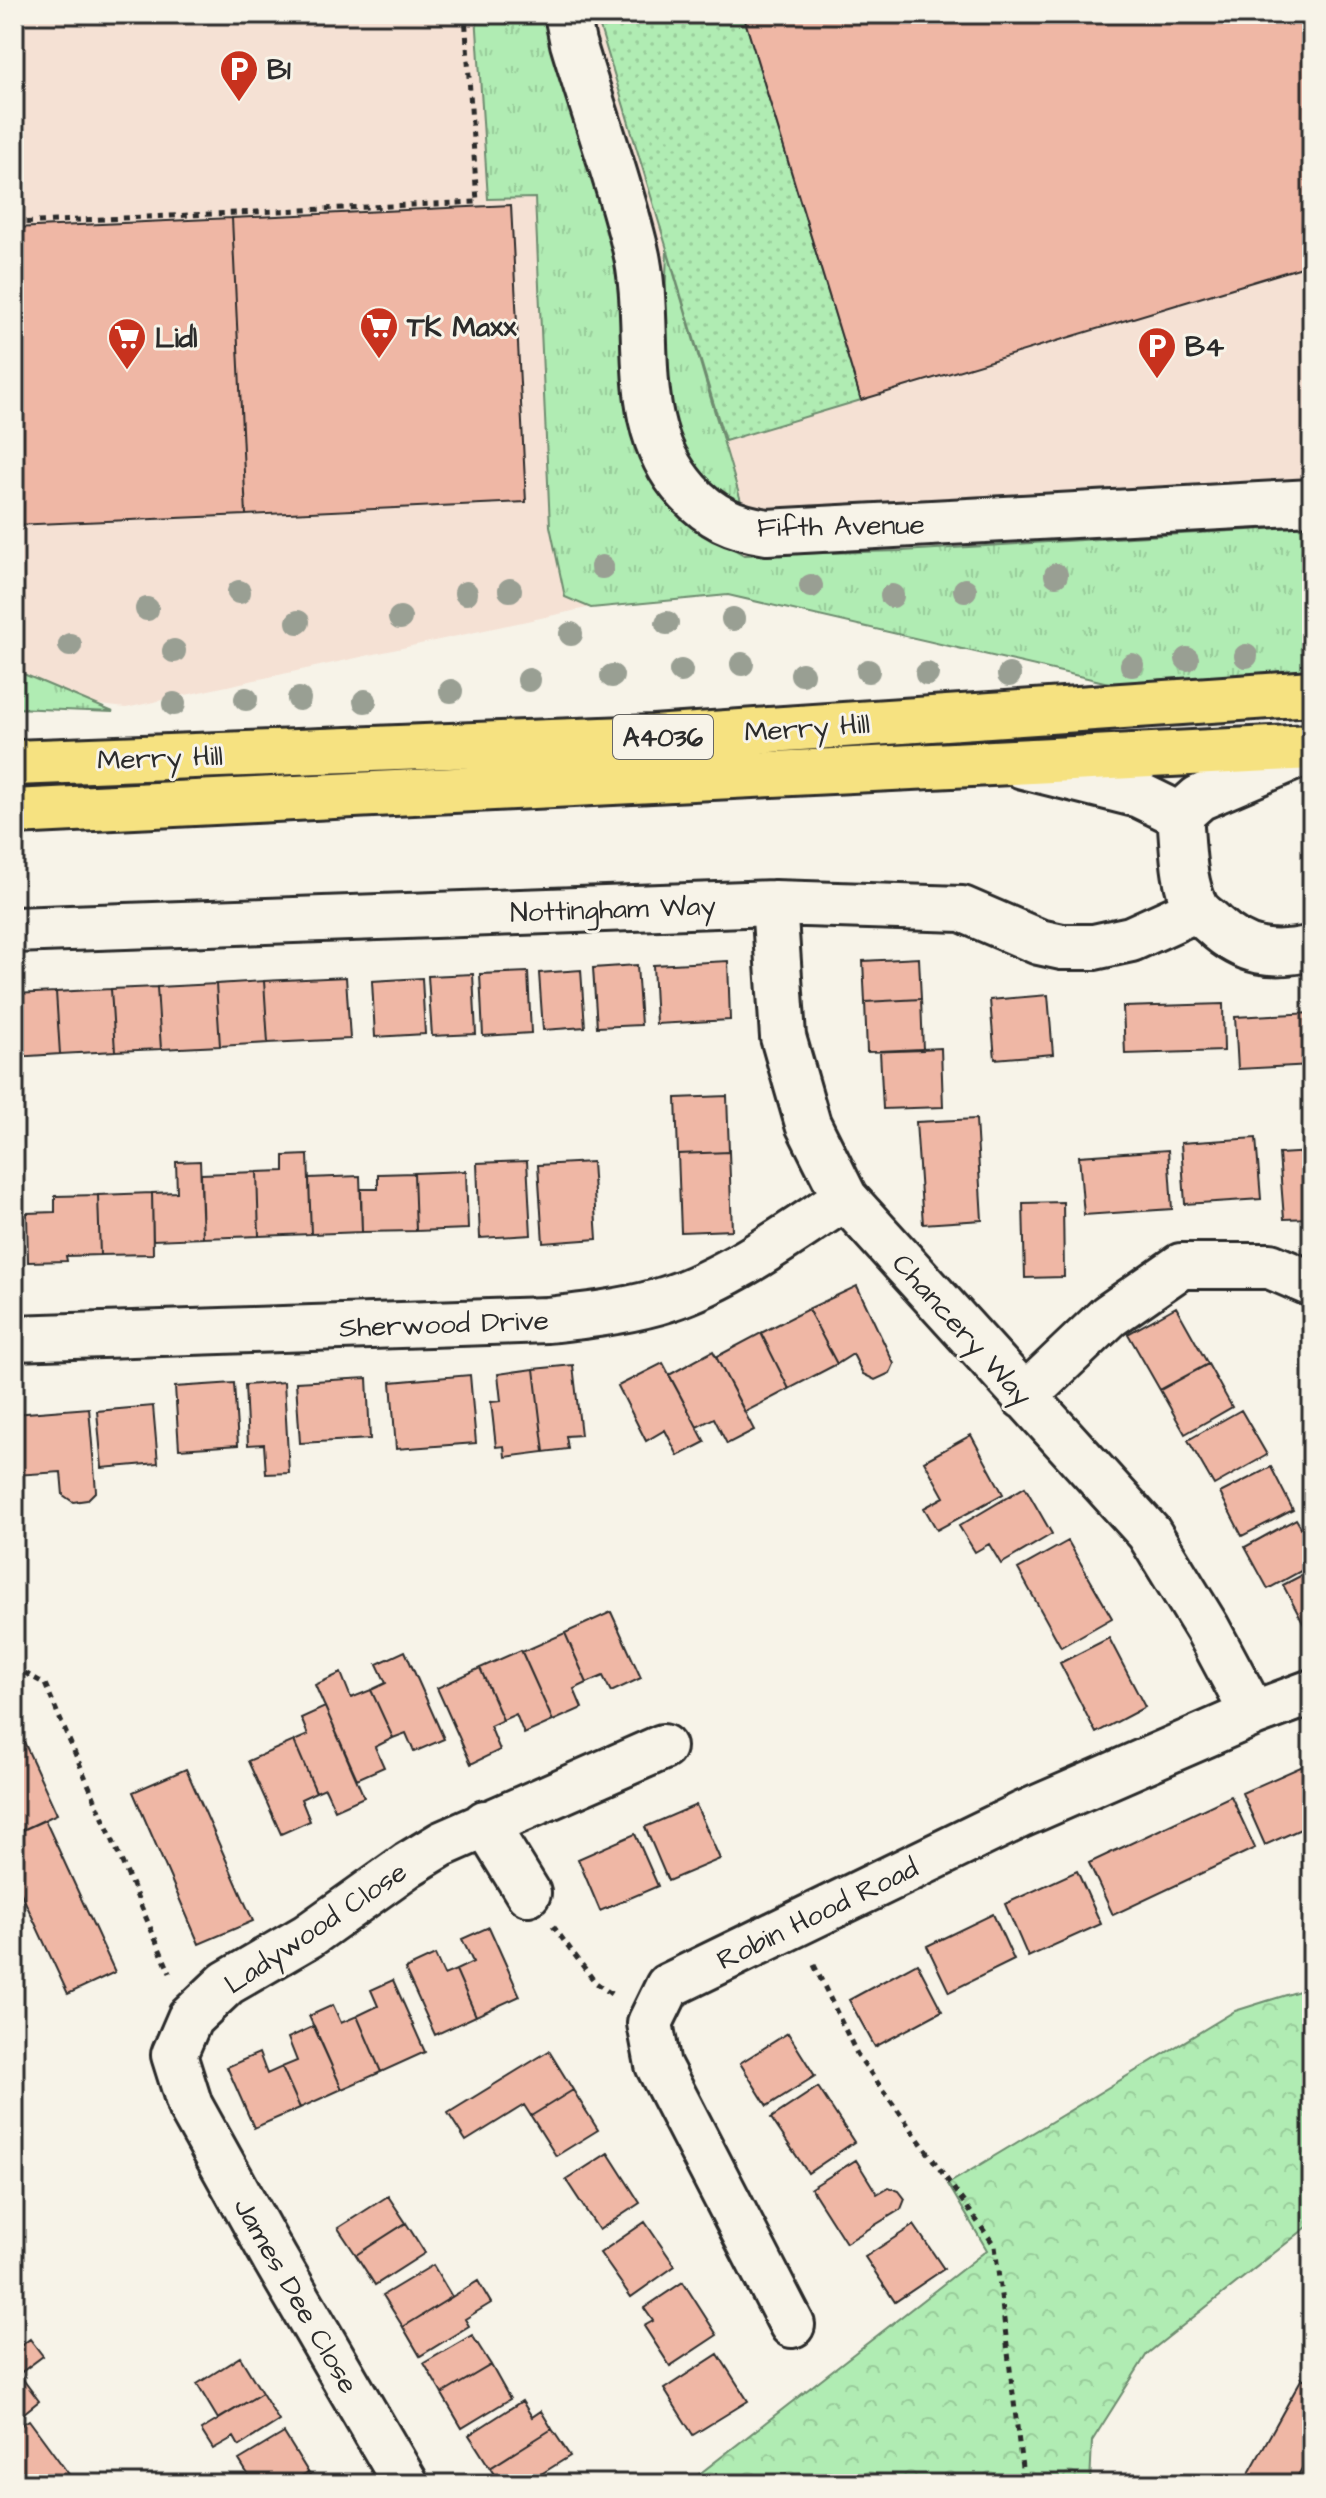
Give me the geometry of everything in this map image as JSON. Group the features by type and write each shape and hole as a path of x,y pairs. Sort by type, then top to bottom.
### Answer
{"highway":[{"name":"Merry Hill","path":"14,763 653,738 1312,693"},
{"name":"Merry Hill","path":"15,811 1312,749"}],"street":[{"name":"Fifth Avenue","path":"567,14 573,43 636,249 647,406 657,441 676,479 705,511 745,529 767,532 1312,502"},
{"path":"1180,815 1199,798 1312,749"},
{"path":"1010,763 1139,795 1180,815"},
{"path":"1180,815 1186,875 1197,909 1225,935 1258,952 1285,954 1312,948"},
{"name":"Nottingham Way","path":"14,930 774,903 962,909 1039,942 1062,947 1094,947 1131,939 1197,909"},
{"name":"Chancery Way","path":"774,903 783,1037 808,1124 845,1198 1149,1533 1207,1628 1253,1714"},
{"name":"Sherwood Drive","path":"14,1338 547,1320 613,1313 660,1301 723,1274 773,1246 845,1198"},
{"path":"1024,1397 1109,1316 1181,1266 1270,1266 1312,1284"},
{"name":"Robin Hood Road","path":"650,2023 668,1986 1021,1815 1253,1714 1312,1692"},
{"name":"Ladywood Close","path":"190,2106 174,2055 190,2018 227,1983 308,1936 442,1844 663,1747"},
{"path":"485,1823 528,1893"},
{"path":"650,2023 658,2065 792,2325"},
{"name":"James Dee Close","path":"190,2106 406,2484"}],"path":[{"path":"14,223 477,202 465,14"},
{"path":"14,1667 45,1684 190,2018"},
{"path":"528,1893 595,1982 650,2023"},
{"path":"794,1924 857,2054 995,2246 1024,2484"}],"shaded area":[{"path":"14,14 1312,14 1312,484 1088,499 126,708 14,695"}],"green space":[{"path":"476,14 555,14 613,210 644,452 663,495 699,529 744,555 902,551 1312,526 1312,680 1135,689 728,595 591,608 565,597 550,526 535,198 488,199"},
{"path":"596,14 743,14 861,400 725,441"},
{"path":"667,250 741,501 729,502 710,495 679,447 663,361"},
{"path":"14,670 113,712 14,708"},
{"path":"1312,1987 1312,2223 1147,2354 1092,2441 1090,2484 697,2484 693,2479 987,2250 948,2184 1235,2011"}],"building":[{"path":"743,14 1312,14 1312,264 861,400"},
{"name":"TK Maxx","path":"511,205 526,502 246,515 232,218"},
{"name":"Lidl","path":"232,218 246,515 14,525 14,228"},
{"path":"919,958 921,999 865,1002 863,961"},
{"path":"728,961 730,1020 656,1024 653,965"},
{"path":"637,965 641,1025 597,1027 593,968"},
{"path":"581,970 585,1027 543,1030 539,973"},
{"path":"528,972 531,1033 483,1036 480,974"},
{"path":"473,974 476,1034 432,1036 428,976"},
{"path":"346,977 350,1039 268,1043 264,981"},
{"path":"422,978 425,1034 375,1037 372,981"},
{"path":"264,981 268,1043 220,1046 216,984"},
{"path":"216,984 220,1046 161,1049 157,987"},
{"path":"157,987 161,1049 115,1051 111,989"},
{"path":"111,989 115,1051 60,1054 56,992"},
{"path":"56,992 60,1054 14,1057 14,994"},
{"path":"1048,995 1053,1054 995,1059 990,1000"},
{"path":"921,999 923,1050 867,1052 865,1002"},
{"path":"1223,1004 1224,1051 1125,1054 1123,1007"},
{"path":"1312,1013 1312,1065 1238,1069 1235,1017"},
{"path":"941,1048 943,1107 883,1109 880,1051"},
{"path":"727,1096 729,1152 678,1154 676,1098"},
{"path":"976,1119 982,1220 923,1224 916,1122"},
{"path":"1256,1138 1261,1199 1185,1204 1181,1143"},
{"path":"1168,1150 1172,1209 1084,1215 1079,1156"},
{"path":"729,1152 732,1230 681,1232 678,1154"},
{"path":"1312,1152 1312,1218 1284,1219 1279,1154"},
{"path":"308,1155 311,1234 259,1236 257,1172 284,1171 284,1156"},
{"path":"200,1161 203,1238 153,1240 152,1193 177,1192 176,1162"},
{"path":"527,1161 531,1235 480,1238 477,1163"},
{"path":"592,1162 597,1239 543,1243 538,1165"},
{"path":"466,1171 468,1229 416,1231 414,1173"},
{"path":"257,1172 259,1236 203,1238 201,1174"},
{"path":"414,1173 416,1231 362,1232 361,1189 378,1189 378,1174"},
{"path":"360,1176 362,1232 311,1234 309,1178"},
{"path":"152,1193 153,1254 100,1255 98,1195"},
{"path":"98,1195 100,1255 66,1256 67,1261 28,1262 27,1213 55,1212 55,1196"},
{"path":"1063,1202 1064,1277 1025,1278 1023,1203"},
{"path":"857,1286 894,1364 890,1373 875,1380 863,1374 853,1354 837,1364 808,1309"},
{"path":"1176,1307 1208,1364 1160,1390 1128,1334"},
{"path":"808,1309 837,1364 789,1389 761,1333"},
{"path":"761,1333 789,1389 745,1412 716,1357"},
{"path":"713,1351 754,1430 727,1444 714,1418 697,1427 669,1375"},
{"path":"663,1363 705,1442 678,1456 665,1430 646,1441 618,1386"},
{"path":"1208,1364 1232,1407 1185,1434 1160,1390"},
{"path":"573,1365 581,1435 566,1436 568,1449 544,1452 534,1369"},
{"path":"534,1369 544,1452 505,1457 504,1446 496,1447 491,1402 501,1401 498,1374"},
{"path":"470,1375 476,1443 396,1449 391,1382"},
{"path":"367,1378 370,1439 300,1443 296,1382"},
{"path":"284,1382 289,1473 266,1474 264,1444 248,1445 245,1385"},
{"path":"234,1383 238,1445 179,1449 175,1387"},
{"path":"153,1406 158,1463 102,1468 97,1411"},
{"path":"89,1408 96,1491 87,1500 73,1502 63,1495 61,1472 15,1475 14,1414"},
{"path":"1241,1410 1267,1455 1214,1485 1188,1440"},
{"path":"971,1435 1003,1494 937,1530 924,1508 944,1497 924,1461"},
{"path":"1271,1467 1293,1510 1242,1536 1220,1493"},
{"path":"1025,1487 1052,1534 1001,1564 989,1544 975,1552 959,1526"},
{"path":"1296,1519 1312,1541 1312,1565 1268,1589 1245,1547"},
{"path":"1068,1541 1112,1618 1061,1647 1018,1569"},
{"path":"1312,1570 1312,1640 1283,1585"},
{"path":"611,1612 641,1678 611,1692 603,1676 587,1683 565,1633"},
{"path":"565,1633 587,1683 574,1689 582,1708 553,1721 522,1652"},
{"path":"1109,1638 1145,1707 1096,1733 1060,1663"},
{"path":"521,1650 553,1721 524,1734 516,1714 503,1720 480,1668"},
{"path":"405,1651 444,1739 414,1752 406,1733 393,1738 371,1690 386,1683 377,1664"},
{"path":"480,1668 503,1720 490,1726 500,1750 471,1764 437,1688"},
{"path":"341,1673 351,1698 371,1690 393,1738 375,1747 384,1767 357,1779 315,1685"},
{"path":"325,1707 364,1797 335,1810 325,1788 316,1792 294,1741 308,1735 301,1718"},
{"path":"14,1720 57,1814 14,1834"},
{"path":"294,1741 316,1792 301,1799 310,1821 281,1834 248,1761"},
{"path":"1312,1762 1312,1824 1265,1845 1242,1793"},
{"path":"186,1769 253,1921 199,1944 133,1792"},
{"path":"1231,1796 1255,1848 1113,1915 1089,1863"},
{"path":"696,1805 720,1859 668,1881 645,1827"},
{"path":"45,1820 115,1972 68,1994 14,1878 14,1834"},
{"path":"635,1834 658,1886 600,1911 578,1859"},
{"path":"1077,1871 1101,1924 1028,1957 1005,1904"},
{"path":"993,1914 1014,1960 949,1992 927,1946"},
{"path":"489,1927 520,1996 476,2016 456,1970 473,1962 462,1939"},
{"path":"435,1955 444,1975 456,1970 476,2016 435,2035 405,1969"},
{"path":"917,1963 942,2011 875,2047 849,2000"},
{"path":"393,1980 425,2052 381,2072 357,2016 378,2006 371,1990"},
{"path":"333,2005 341,2023 357,2016 381,2072 342,2089 309,2016"},
{"path":"314,2026 342,2089 300,2108 282,2067 297,2061 288,2038"},
{"path":"788,2033 815,2076 767,2106 740,2063"},
{"path":"549,2051 573,2090 531,2116 524,2105 466,2141 448,2113"},
{"path":"259,2053 267,2074 282,2067 300,2108 254,2128 227,2067"},
{"path":"818,2087 854,2142 808,2173 771,2118"},
{"path":"573,2090 598,2130 556,2156 531,2116"},
{"path":"608,2153 640,2203 599,2230 566,2180"},
{"path":"856,2160 877,2194 889,2187 899,2191 905,2199 901,2209 846,2243 811,2188"},
{"path":"388,2196 406,2223 356,2255 338,2228"},
{"path":"645,2222 675,2266 631,2297 600,2253"},
{"path":"406,2223 425,2253 375,2285 356,2255"},
{"path":"914,2225 944,2269 895,2302 865,2257"},
{"path":"433,2265 452,2297 403,2327 383,2295"},
{"path":"478,2281 491,2303 465,2319 469,2326 420,2356 403,2327"},
{"path":"683,2282 717,2335 670,2366 644,2326 653,2321 644,2308"},
{"path":"472,2335 491,2365 442,2394 424,2363"},
{"path":"30,2339 43,2356 19,2374 39,2401 14,2421 14,2351"},
{"path":"718,2354 748,2401 693,2435 664,2389"},
{"path":"240,2357 262,2393 218,2419 197,2384"},
{"path":"491,2365 510,2399 462,2428 442,2394"},
{"path":"1302,2378 1312,2384 1312,2451 1293,2484 1243,2484"},
{"path":"262,2393 279,2421 239,2446 234,2437 213,2449 201,2430"},
{"path":"522,2401 532,2417 541,2411 552,2429 490,2468 469,2435"},
{"path":"29,2420 76,2484 25,2484 14,2468 14,2430"},
{"path":"552,2429 570,2456 525,2484 500,2484 490,2468"},
{"path":"284,2433 308,2472 288,2484 254,2484 239,2460"},
{"path":"308,2472 316,2484 288,2484"}],"place":[{"name":"B1","path":"239,103"},
{"name":"TK Maxx","path":"379,360"},
{"name":"Lidl","path":"127,371"},
{"name":"B4","path":"1157,380"}]}
